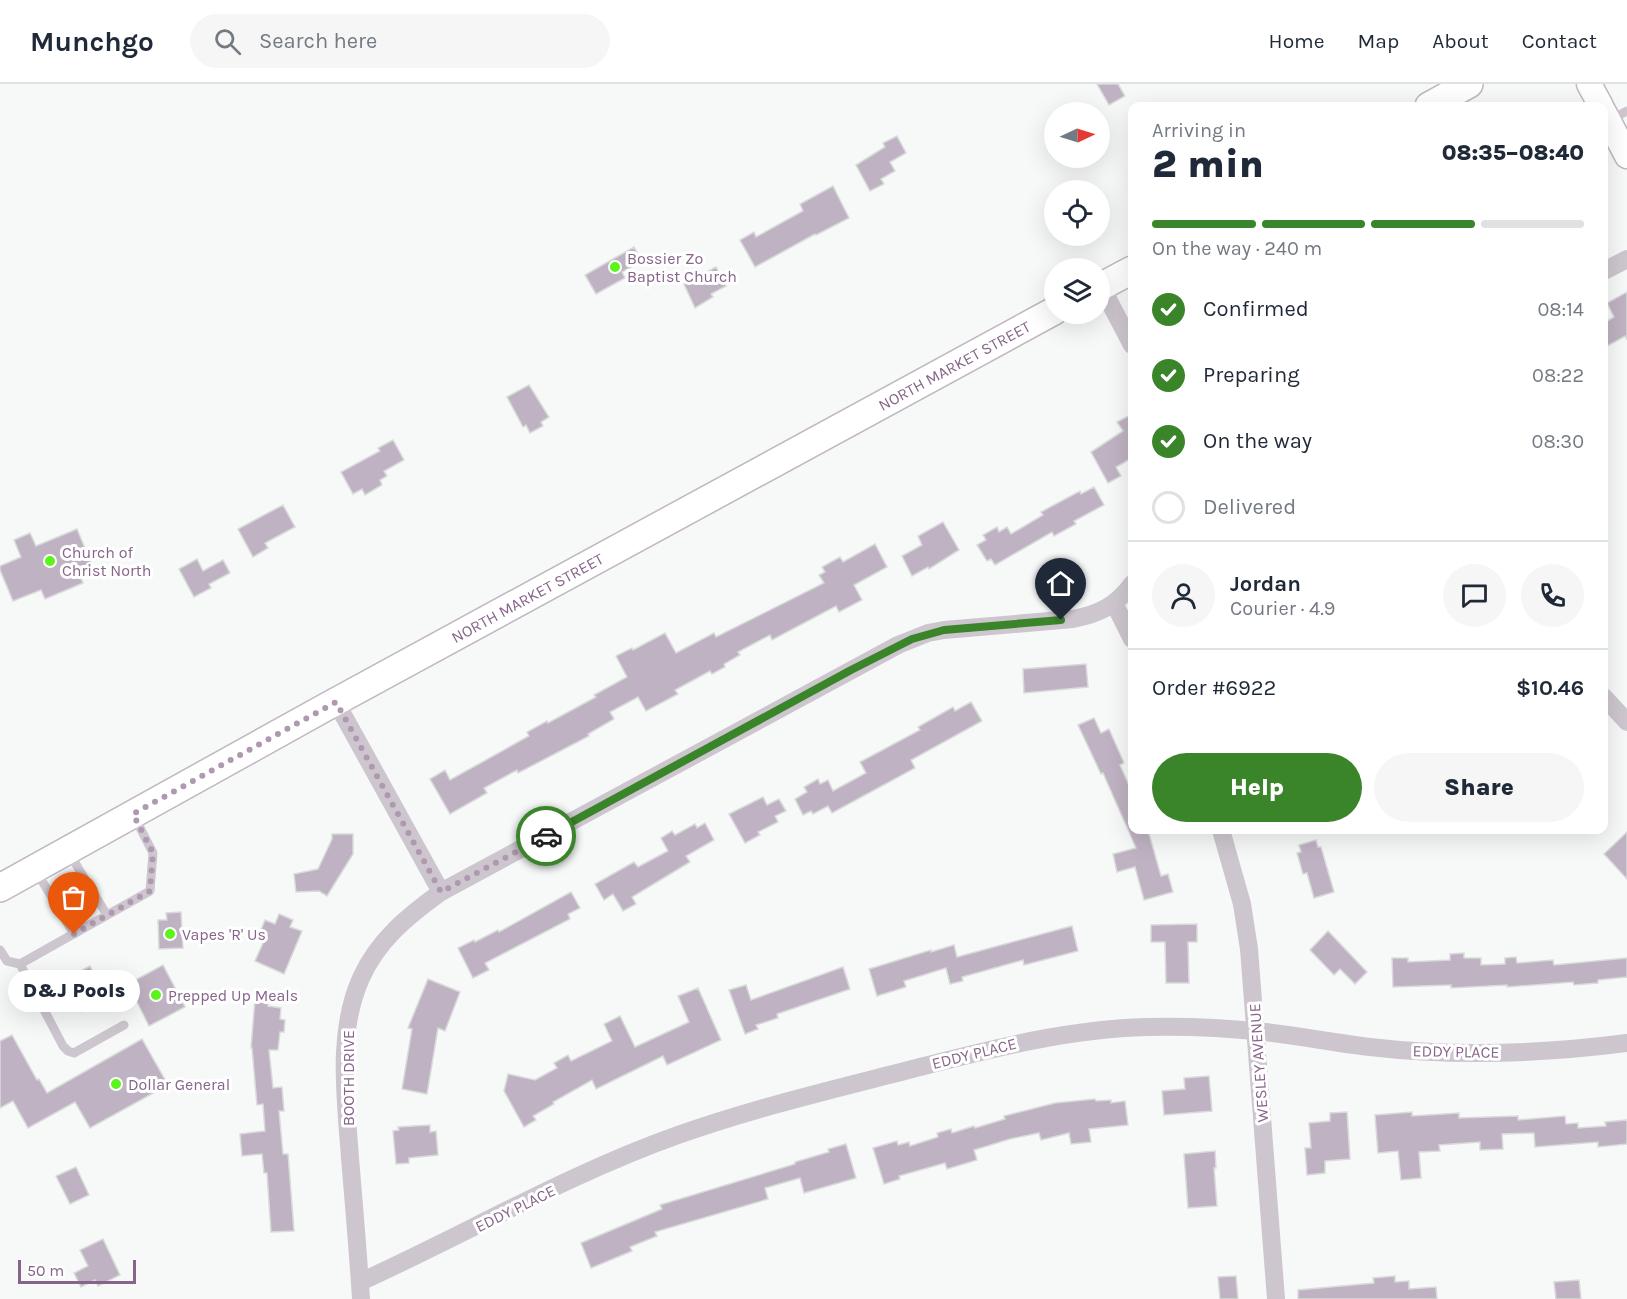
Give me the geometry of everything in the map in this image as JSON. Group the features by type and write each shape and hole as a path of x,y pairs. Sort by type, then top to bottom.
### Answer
{"main road":[{"path":"1436,102 1469,84"},
{"path":"1110,282 1128,275"},
{"name":"NORTH MARKET STREET","path":"0,888 1044,316"}],"street":[{"path":"1589,84 1602,102"},
{"path":"1610,113 1627,156"},
{"path":"1608,269 1627,259"},
{"path":"1110,304 1128,338"},
{"path":"1128,588 1114,603 1128,631"},
{"name":"BOOTH DRIVE","path":"361,1290 345,1089 345,1048 355,993 375,953 399,925 441,892 912,639 944,630 1073,619 1091,615 1114,603"},
{"path":"1608,701 1627,722"},
{"path":"336,702 441,892"},
{"name":"WESLEY AVENUE","path":"1222,834 1242,904 1249,950 1276,1299"},
{"name":"EDDY PLACE","path":"361,1290 572,1180 677,1136 833,1089 1024,1041 1085,1031 1146,1027 1207,1027 1256,1031 1372,1048 1479,1054 1581,1049 1627,1043"}],"lane":[{"path":"0,950 7,961 20,964 150,891 153,853 133,814"},
{"path":"67,851 107,915"},
{"path":"35,869 74,934"},
{"path":"20,964 63,1046 68,1051 74,1053 124,1025"}],"building":[{"path":"1097,84 1118,84 1125,96 1110,104 1110,102 1107,102"},
{"path":"897,136 906,153 890,162 895,171 881,179 884,184 870,191 856,165 885,147 883,143"},
{"path":"833,186 849,218 755,267 740,240 754,232 756,237 803,211 800,204"},
{"name":"Bossier Zo Baptist Church","path":"634,247 642,261 622,272 625,278 596,294 585,275"},
{"path":"716,267 726,286 711,294 713,297 695,308 684,284"},
{"path":"1627,292 1627,340 1625,336 1608,346 1608,321 1614,317 1608,302"},
{"path":"529,385 549,417 541,422 543,426 530,433 526,425 523,427 507,397"},
{"path":"1128,416 1128,460 1116,467 1121,476 1108,483 1091,452 1123,431 1117,422"},
{"path":"393,440 404,460 384,471 387,476 380,480 382,485 365,495 362,489 353,494 341,472 380,451 378,448"},
{"path":"1094,487 1104,505 1074,521 1076,524 1054,536 1052,532 995,565 991,559 987,561 977,545 986,540 983,535 997,527 999,532 1007,527 1011,534 1043,515 1041,512 1080,491 1081,494"},
{"path":"283,505 295,527 265,543 268,548 253,557 238,529"},
{"path":"943,522 959,550 929,569 928,567 912,576 902,556 922,545 918,536"},
{"name":"Church of Christ North","path":"77,529 92,565 78,571 83,583 45,599 41,590 13,601 0,566 21,557 14,540 30,533 36,546"},
{"path":"875,544 887,567 854,585 862,600 839,612 836,606 772,640 770,635 738,652 740,655 724,664 725,667 712,674 710,671 675,690 678,694 646,711 638,697 610,712 614,719 588,734 589,736 484,788 487,793 450,814 430,779 445,770 450,780 529,736 527,732 596,697 594,695 627,677 616,656 665,633 676,653 714,633 716,637 824,583 819,575 825,572 822,567 840,557 843,562"},
{"path":"197,559 203,571 223,560 230,573 209,584 211,588 194,597 179,569"},
{"path":"1086,664 1088,687 1024,693 1023,669"},
{"path":"971,702 982,721 911,760 915,768 832,813 828,806 813,814 811,811 803,815 795,799 807,792 804,787 818,779 820,784 828,780 833,791 866,773 860,762 920,730 918,727 953,707 955,711"},
{"path":"1094,718 1101,733 1109,729 1124,763 1120,765 1128,783 1128,830 1103,773 1101,774 1078,725"},
{"path":"763,797 767,805 779,799 786,811 775,816 778,822 758,832 760,835 745,843 729,814"},
{"path":"705,823 714,840 686,856 690,862 632,897 636,904 623,911 613,894 604,900 595,884 634,862 638,867 668,851 661,838 672,831 675,835 695,824 697,828"},
{"path":"1627,832 1627,879 1604,854"},
{"path":"332,834 353,834 353,854 327,896 319,891 296,892 294,874 318,869 332,839"},
{"path":"1130,834 1149,834 1161,876 1168,874 1173,892 1144,900 1135,867 1117,872 1113,854 1136,848"},
{"path":"1316,840 1318,847 1321,847 1334,892 1314,898 1307,873 1303,874 1297,853 1301,852 1299,845"},
{"path":"571,892 580,908 568,914 570,919 485,963 489,970 473,978 458,948 498,930 499,932"},
{"name":"Vapes 'R' Us","path":"181,912 183,948 159,949 158,920 167,920 166,913"},
{"path":"279,914 293,920 290,927 302,931 284,974 255,961 263,943 257,940 265,920 275,924"},
{"path":"1197,924 1197,942 1188,942 1189,983 1166,983 1165,942 1151,942 1151,925"},
{"path":"1072,926 1078,951 1024,965 1023,960 962,977 963,981 950,984 946,968 904,981 906,987 877,996 869,969 954,945 957,957"},
{"path":"1328,931 1367,972 1355,984 1340,969 1334,975 1310,950"},
{"path":"1464,953 1464,958 1481,958 1481,965 1505,964 1505,958 1516,957 1517,963 1553,960 1554,965 1627,958 1627,977 1574,985 1573,982 1507,987 1507,985 1451,988 1451,985 1393,987 1392,958 1408,958 1408,962 1450,960 1450,954"},
{"name":"Prepped Up Meals","path":"163,965 185,1007 149,1026 128,984"},
{"path":"90,966 107,999 82,1012 65,979"},
{"path":"843,967 850,989 777,1014 778,1018 756,1025 758,1029 745,1034 729,990 746,985 751,1000"},
{"path":"428,979 460,992 445,1031 438,1028 427,1094 402,1089 412,1029 408,1028"},
{"path":"698,988 721,1040 667,1065 663,1056 596,1089 592,1080 553,1102 554,1104 533,1116 536,1120 524,1127 504,1091 508,1074 535,1080 557,1068 554,1063 568,1055 571,1061 612,1041 604,1024 620,1016 635,1047 689,1022 678,996"},
{"path":"255,999 268,1000 268,1006 281,1008 280,1019 285,1020 284,1032 280,1032 278,1050 269,1050 273,1088 282,1087 284,1111 279,1111 283,1154 288,1154 294,1231 271,1232 267,1173 264,1173 262,1154 242,1156 240,1134 265,1131 263,1104 257,1105 251,1048"},
{"path":"12,1035 37,1080 39,1079 47,1093 142,1039 168,1085 90,1128 75,1102 28,1128 13,1101 0,1108 0,1041"},
{"path":"1209,1076 1212,1111 1164,1115 1162,1091 1185,1089 1184,1078"},
{"path":"1095,1099 1096,1101 1111,1100 1111,1103 1125,1101 1128,1125 1089,1129 1091,1142 1071,1144 1069,1133 1041,1140 1039,1133 1010,1139 974,1150 977,1160 947,1169 945,1163 899,1176 900,1179 884,1184 873,1148 897,1141 898,1145 909,1142 910,1146 938,1137 937,1133 951,1129 952,1133 974,1126 975,1128 1005,1119 1004,1116 1055,1103"},
{"path":"1347,1112 1350,1159 1325,1161 1325,1173 1307,1175 1305,1148 1311,1148 1309,1123 1330,1121 1330,1113"},
{"path":"1412,1112 1412,1116 1459,1113 1459,1118 1518,1116 1518,1120 1565,1116 1566,1124 1578,1123 1578,1128 1606,1126 1605,1122 1627,1120 1627,1144 1598,1147 1598,1142 1535,1147 1534,1133 1502,1134 1503,1149 1480,1150 1480,1142 1439,1145 1440,1151 1419,1152 1421,1178 1401,1180 1398,1151 1378,1153 1375,1115"},
{"path":"430,1125 430,1132 436,1131 438,1155 409,1158 409,1163 396,1164 393,1131 399,1130 398,1127"},
{"path":"846,1144 856,1178 804,1193 800,1178 765,1188 768,1199 655,1232 657,1236 630,1247 632,1251 591,1268 581,1243 662,1209 660,1205 795,1164 795,1162 829,1152 828,1149"},
{"path":"1215,1151 1217,1206 1188,1208 1184,1154"},
{"path":"76,1167 89,1195 70,1204 56,1176"},
{"path":"103,1239 120,1275 98,1286 95,1280 81,1287 74,1273 88,1266 80,1250"},
{"path":"1236,1276 1238,1299 1220,1299 1218,1277"},
{"path":"1395,1276 1395,1282 1409,1281 1409,1289 1436,1287 1437,1299 1298,1299 1298,1290 1374,1283 1373,1278"},
{"path":"1579,1280 1581,1299 1556,1299 1554,1282"}],"way so far":[{"path":"74,934 150,891 153,853 133,814 336,702 441,892 546,836"}],"place":[{"name":"Bossier Zo Baptist Church","path":"615,267"},
{"name":"Church of Christ North","path":"50,561"},
{"name":"D&J Pools","path":"74,934"},
{"name":"Vapes 'R' Us","path":"170,934"},
{"name":"Prepped Up Meals","path":"156,995"},
{"name":"Dollar General","path":"116,1084"}],"route":[{"path":"546,836 912,639 944,630 1061,620"}]}
